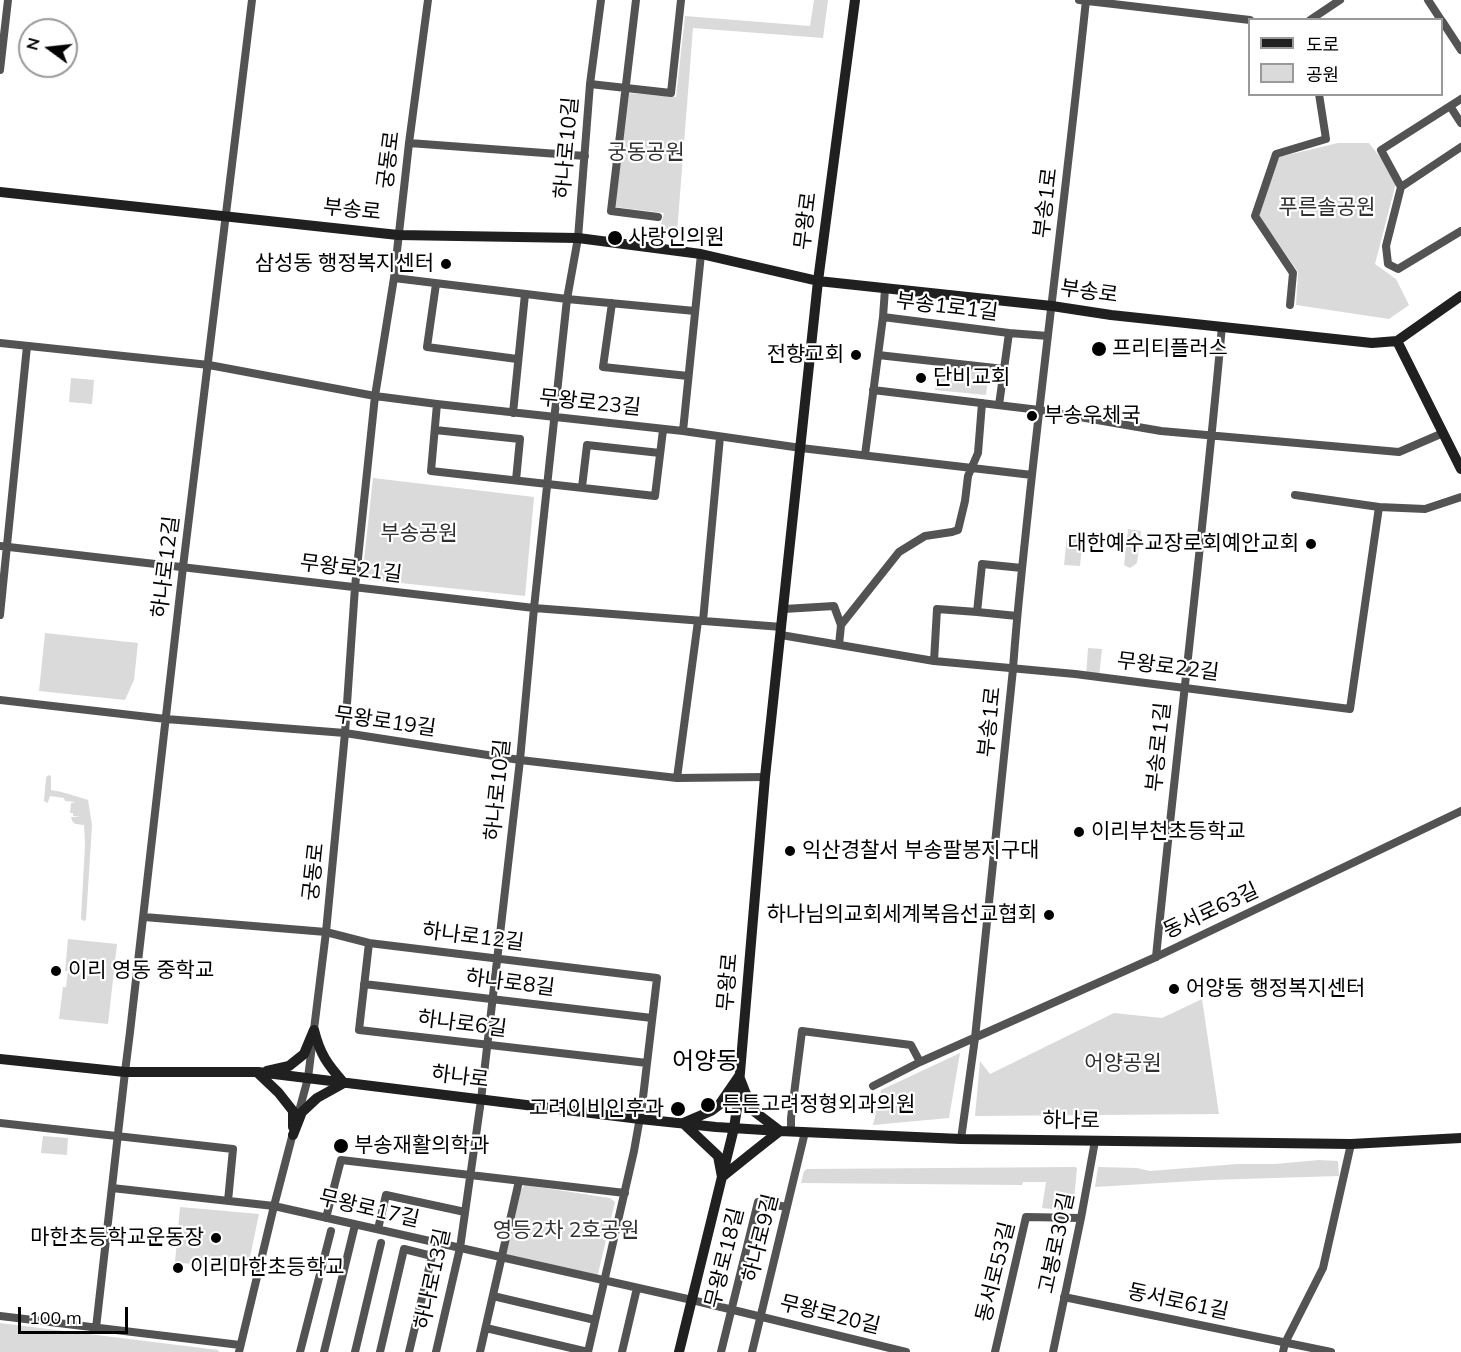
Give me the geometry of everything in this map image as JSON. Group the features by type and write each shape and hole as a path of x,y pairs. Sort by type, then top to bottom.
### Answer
{"street":[{"path":"0,70 8,0"},
{"name":"하나로12길","path":"124,1072 252,0"},
{"name":"궁동로","path":"0,1316 240,1348 308,1078 326,932 345,733 355,587 375,396 394,278 428,0"},
{"name":"하나로10길","path":"481,1100 520,760 567,299 578,238 590,84 601,0"},
{"path":"636,0 611,211 658,217"},
{"path":"590,84 670,93 681,0"},
{"name":"무왕로","path":"679,1352 734,1128 765,777 818,281 855,0"},
{"path":"1079,0 1248,20"},
{"name":"부송1로","path":"961,1139 975,1038 1022,568 1086,0"},
{"path":"1313,18 1340,0"},
{"path":"1428,0 1440,18"},
{"path":"1443,23 1461,50"},
{"path":"1290,305 1293,273 1255,216 1276,154 1326,139 1319,96"},
{"path":"1401,187 1381,150 1461,99"},
{"path":"1450,106 1461,123"},
{"path":"409,143 585,156"},
{"path":"1461,147 1401,187 1386,246 1388,264 1398,269 1461,231"},
{"name":"부송로","path":"0,192 398,235 578,238 701,254 818,281 1372,344 1397,341"},
{"path":"682,431 701,254"},
{"path":"394,278 567,299 695,311"},
{"path":"436,284 427,347 518,359"},
{"path":"883,317 885,289"},
{"name":"무왕로23길","path":"513,413 525,294"},
{"path":"1461,296 1397,341 1461,470"},
{"name":"무왕로23길","path":"612,303 603,367 688,376"},
{"name":"부송1로1길","path":"865,455 883,317 1048,336"},
{"name":"부송로1길","path":"1156,957 1222,327"},
{"name":"부송1로1길","path":"999,405 1009,333"},
{"path":"0,343 209,365 375,396"},
{"path":"0,615 4,546 27,346"},
{"path":"878,355 1004,369"},
{"path":"873,390 1039,410 1161,431 1399,452 1443,433"},
{"name":"무왕로23길","path":"375,396 682,431 801,448"},
{"path":"841,625 899,552 925,536 958,530 969,476 978,453 982,403"},
{"path":"437,404 431,471 582,488 587,445 660,453"},
{"path":"435,430 520,439 516,480"},
{"name":"무왕로23길","path":"582,488 655,496 663,430"},
{"path":"677,778 700,621 720,437"},
{"path":"801,448 1032,475"},
{"path":"1295,495 1379,507 1425,509 1461,497"},
{"name":"무왕로22길","path":"781,631 839,645 934,661 1075,674 1350,709 1379,507"},
{"name":"무왕로21길","path":"4,546 534,608 700,621 781,631"},
{"path":"977,612 982,564 1022,568"},
{"path":"784,609 834,606 841,625 839,645"},
{"path":"934,661 937,609 1017,616"},
{"name":"무왕로19길","path":"0,700 166,719 345,733 520,760 677,778 765,777"},
{"name":"동서로63길","path":"975,1038 1156,957 1461,811"},
{"name":"하나로12길","path":"144,917 326,932 369,943 657,978 634,1151 588,1352 486,1328"},
{"name":"하나로6길","path":"369,943 359,1030 647,1064"},
{"name":"하나로8길","path":"364,984 652,1018"},
{"path":"258,1072 289,1066 304,1054 314,1030"},
{"path":"293,1134 302,1112 317,1098 344,1083 330,1068 318,1048 314,1030"},
{"path":"739,1076 719,1105 711,1112 683,1123 718,1156 722,1177 759,1146 786,1131 791,1118 802,1031 911,1045 920,1062"},
{"path":"873,1086 975,1038"},
{"name":"하나로","path":"0,1059 124,1072 258,1072 639,1119 786,1131 961,1139 1351,1144 1461,1138"},
{"path":"96,1328 124,1072"},
{"path":"258,1072 293,1111 293,1134"},
{"path":"739,1076 755,1112 786,1131"},
{"name":"하나로13길","path":"436,1352 460,1248 481,1100"},
{"path":"0,1123 233,1149 228,1201"},
{"name":"하나로9길","path":"752,1352 805,1132"},
{"name":"고봉로30길","path":"1053,1352 1095,1141"},
{"path":"1283,1352 1285,1342 1323,1268 1351,1144"},
{"path":"326,1218 340,1160 625,1193"},
{"path":"480,1352 519,1181"},
{"name":"무왕로17길","path":"112,1188 274,1206 692,1300"},
{"name":"하나로13길","path":"378,1230 386,1195 465,1212"},
{"name":"무왕로18길","path":"722,1352 758,1202 787,1208"},
{"name":"동서로53길","path":"995,1352 1026,1217 1081,1218"},
{"path":"324,1352 355,1225"},
{"path":"300,1352 330,1231"},
{"path":"355,1352 381,1243"},
{"path":"380,1352 404,1249 432,1256 409,1352"},
{"path":"622,1352 637,1288"},
{"path":"493,1296 596,1320"},
{"name":"동서로61길","path":"1064,1297 1329,1352"},
{"name":"무왕로20길","path":"692,1300 888,1350 906,1352"}],"green space":[{"name":"궁동공원","path":"814,0 828,0 823,38 693,28 677,233 663,233 660,229 664,213 615,207 628,93 676,97 685,16 810,26"},
{"name":"푸른솔공원","path":"1338,143 1369,143 1397,179 1375,264 1396,279 1409,305 1389,319 1296,305 1298,272 1259,215 1279,157"},
{"path":"937,366 989,371 986,395 935,390"},
{"path":"71,378 94,380 92,404 69,402"},
{"name":"부송공원","path":"373,478 534,497 525,596 362,579"},
{"path":"1128,529 1141,531 1137,563 1130,568 1124,565"},
{"path":"1067,536 1083,537 1080,566 1064,565"},
{"path":"45,633 138,643 134,680 125,700 39,691"},
{"path":"1088,648 1102,649 1099,677 1086,676"},
{"path":"50,775 51,790 88,800 92,825 86,920 84,921 81,919 84,825 76,824 72,820 71,817 81,817 70,813 71,803 76,802 50,796 47,803 44,801 46,778"},
{"path":"68,939 117,944 108,1024 59,1019 63,987 66,987 68,971 65,971"},
{"name":"어양공원","path":"1202,999 1219,1114 975,1116 980,1061 990,1074 1114,1013 1162,1018"},
{"path":"960,1053 949,1118 873,1125 881,1090"},
{"path":"43,1136 68,1138 67,1155 41,1153"},
{"path":"1319,1160 1338,1161 1339,1176 1210,1180 1095,1187 1098,1167 1137,1168 1150,1171"},
{"path":"1077,1168 1073,1211 1042,1208 1046,1182 1023,1182 1022,1185 801,1183 804,1171 807,1169"},
{"name":"영등2차 2호공원","path":"525,1185 610,1198 615,1202 597,1278 505,1256 520,1190"},
{"name":"마한초등학교운동장","path":"180,1207 259,1214 247,1271 175,1262"},
{"path":"0,1323 218,1350 219,1352 0,1352"}],"place":[{"name":"사랑인의원","path":"615,238"},
{"name":"삼성동 행정복지센터","path":"446,264"},
{"name":"프리티플러스","path":"1099,349"},
{"name":"전향교회","path":"856,355"},
{"name":"단비교회","path":"921,378"},
{"name":"부송우체국","path":"1032,416"},
{"name":"대한예수교장로회예안교회","path":"1311,544"},
{"name":"이리부천초등학교","path":"1079,832"},
{"name":"익산경찰서 부송팔봉지구대","path":"790,851"},
{"name":"하나님의교회세계복음선교협회","path":"1049,915"},
{"name":"이리 영동 중학교","path":"56,971"},
{"name":"어양동 행정복지센터","path":"1174,989"},
{"name":"튼튼고려정형외과의원","path":"708,1105"},
{"name":"고려이비인후과","path":"678,1109"},
{"name":"부송재활의학과","path":"341,1146"},
{"name":"마한초등학교운동장","path":"216,1238"},
{"name":"이리마한초등학교","path":"178,1268"}],"district":[{"name":"어양동","path":"705,1062"}]}
